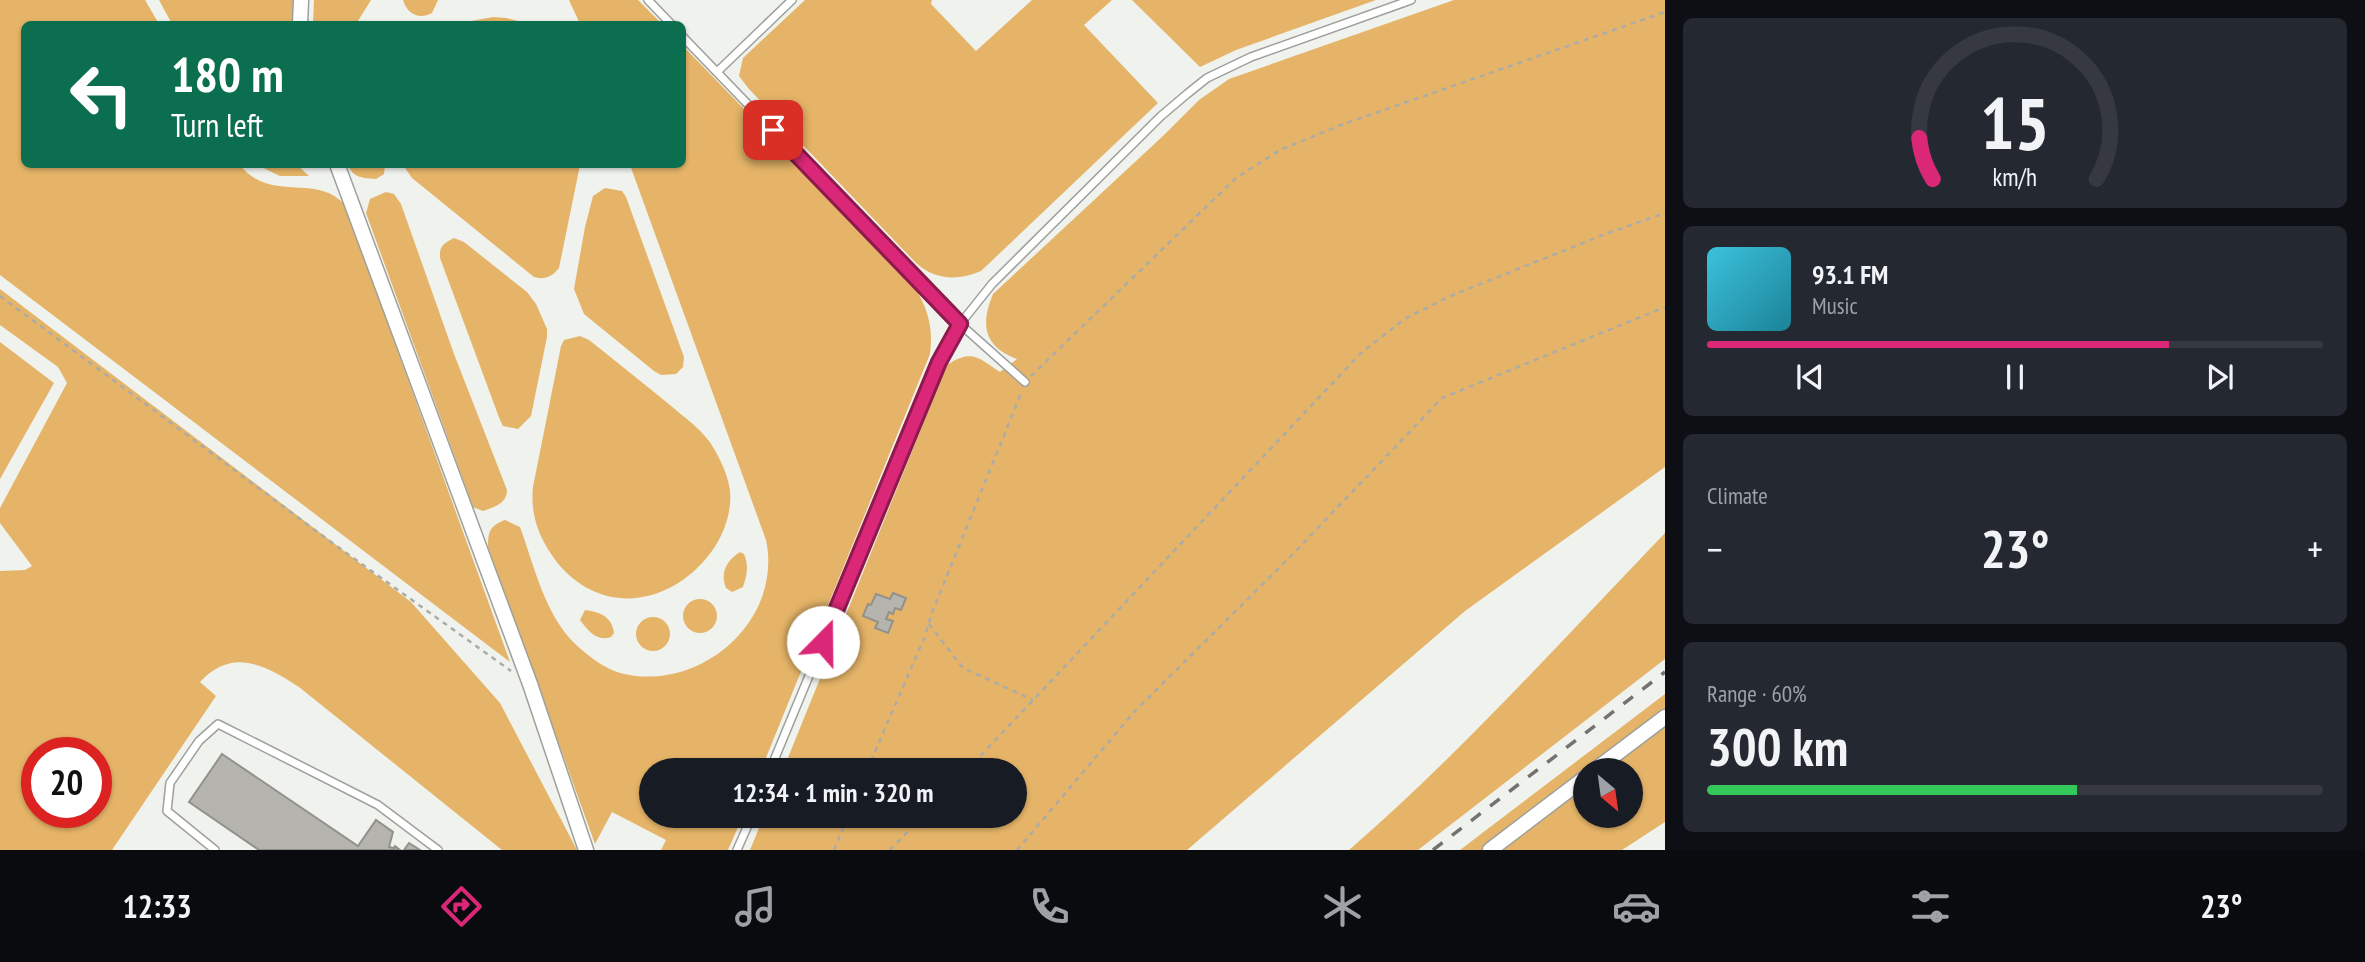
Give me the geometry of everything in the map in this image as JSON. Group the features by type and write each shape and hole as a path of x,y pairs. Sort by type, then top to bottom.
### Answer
{"street":[{"path":"300,21 301,0"},
{"path":"338,168 530,684 586,850"},
{"path":"1611,758 1665,717"},
{"path":"1490,850 1573,787"}],"lane":[{"path":"648,0 668,21"},
{"path":"717,72 792,0"},
{"path":"776,758 939,362 960,324 992,284 1161,116 1208,78 1251,57 1411,0"},
{"path":"686,40 960,324 1026,382"},
{"path":"215,850 167,811 170,783 198,741 218,724 378,805 438,850"},
{"path":"737,850 747,828"}],"path":[{"path":"872,758 1026,382 1236,178 1280,150 1341,125 1665,12"},
{"path":"978,758 1362,352 1406,318 1453,295 1665,213"},
{"path":"0,296 331,542 530,684"},
{"path":"1017,850 1135,711 1293,554 1441,398 1665,307"},
{"path":"929,623 963,668 1033,700"},
{"path":"834,850 843,828"},
{"path":"890,850 911,828"}],"shaded area":[{"path":"0,0 145,0 157,21 21,21 21,168 243,168 252,177 265,183 321,190 333,195 345,205 510,662 0,275"},
{"path":"159,0 295,0 296,21 170,21"},
{"path":"314,0 371,0 358,21 313,21"},
{"path":"403,0 438,0 432,13 418,16 411,12"},
{"path":"569,0 638,0 659,21 579,21"},
{"path":"805,0 932,0 931,4 976,51 1032,0 1112,0 1084,25 1158,103 981,271 964,276 939,276 916,263 739,76 743,58"},
{"path":"1132,0 1376,0 1236,50 1200,67"},
{"path":"1454,0 1665,0 1665,467 1465,611 1187,850 750,850 759,828 1027,828 1027,758 788,758 947,365 969,356 986,362 1000,372 1017,359 998,348 988,334 987,316 993,294 1199,100 1229,79"},
{"path":"493,17 518,21 471,21"},
{"path":"686,49 908,278 920,296 930,323 930,354 766,758 639,758 639,826 612,812 595,844 488,547 489,533 496,524 505,520 520,527 543,593 559,624 591,658 624,674 653,676 681,671 708,660 731,643 749,622 762,597 768,569 766,540 631,168 686,168"},
{"path":"263,168 300,168 309,176 280,176"},
{"path":"350,168 385,168 384,174 376,179 363,178"},
{"path":"405,168 579,168 559,268 548,277 534,277 412,178"},
{"path":"605,188 622,191 626,197 684,357 683,367 676,374 661,375 654,371 584,314 574,289 593,196"},
{"path":"386,192 394,194 401,204 454,354 507,490 503,501 483,511 473,507 366,213 370,199"},
{"path":"454,238 464,242 527,292 536,304 547,329 531,416 518,429 503,426 500,420 440,258 443,245"},
{"path":"0,289 411,602 500,703 577,850 502,850 299,687 274,672 249,663 237,662 212,671 200,682 216,696 112,850 0,850 0,571 25,570 32,566 0,523 0,508 67,383 58,367 0,325"},
{"path":"580,336 589,340 701,432 713,447 728,479 728,515 712,551 696,570 677,584 657,593 636,598 615,597 594,591 574,579 556,561 537,526 533,487 561,346 564,340"},
{"path":"0,342 54,383 0,479"},
{"path":"1665,533 1665,659 1418,850 1349,850 1471,735"},
{"path":"740,552 746,558 746,574 743,587 732,592 724,583 724,572 731,559"},
{"path":"700,599 712,604 717,616 712,628 700,633 688,628 683,616 688,604"},
{"path":"585,610 596,612 608,619 614,633 611,637 601,638 589,631 580,620"},
{"path":"653,617 665,622 670,634 665,646 653,651 641,646 636,634 641,622"},
{"path":"1665,694 1665,822 1622,850 1460,850 1573,764 1573,828 1643,828 1643,758 1581,758"},
{"path":"643,828 738,828 728,850 661,850 666,840"}],"building":[{"path":"893,593 906,598 901,610 895,608 893,614 889,612 886,619 893,621 888,633 875,628 878,622 863,616 876,594 890,599"},
{"path":"222,754 358,846 376,820 393,832 389,847 395,846 400,850 259,850 189,802"},
{"path":"409,843 420,850 404,850"}],"railway":[{"path":"1433,850 1665,672"}],"route":[{"path":"773,130 960,324 939,362 823,642"}]}
